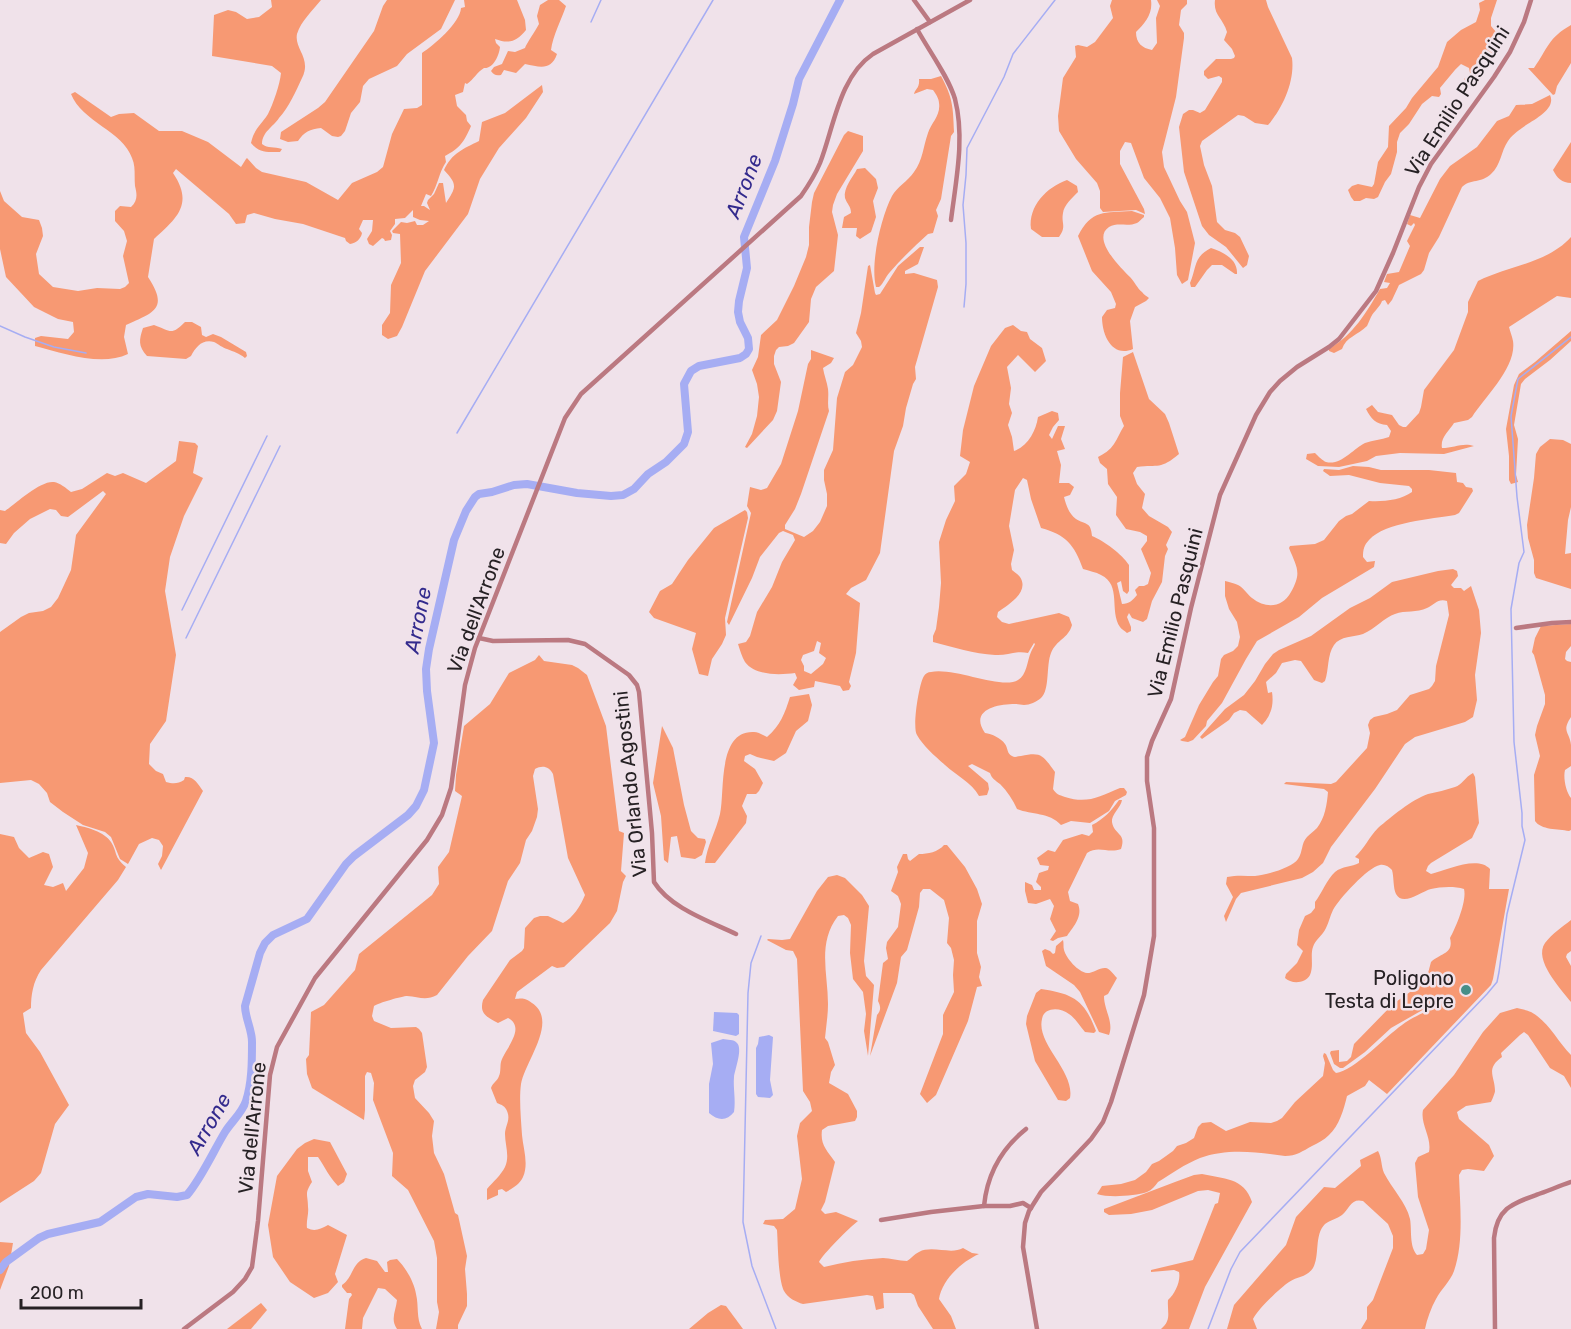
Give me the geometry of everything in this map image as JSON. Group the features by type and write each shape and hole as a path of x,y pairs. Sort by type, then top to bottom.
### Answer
{"street":[{"path":"914,0 930,22"},
{"name":"Via dell'Arrone","path":"184,1329 230,1295 243,1282 252,1267 270,1072 277,1047 315,978 427,840 449,799 465,685 479,638 565,418 582,394 796,200 810,182 819,164 847,84 859,66 873,54 970,0"},
{"name":"Via Emilio Pasquini","path":"1037,1329 1023,1247 1024,1228 1031,1208 1041,1192 1091,1139 1103,1122 1144,995 1152,955 1154,925 1154,828 1147,786 1147,760 1151,744 1171,699 1191,608 1222,489 1256,415 1270,392 1297,367 1339,339 1376,291 1419,187 1431,164 1510,52 1531,0"},
{"path":"917,29 949,86 955,100 959,121 959,151 951,220"},
{"path":"1516,628 1571,622"},
{"name":"Via Orlando Agostini","path":"479,638 490,641 575,641 585,644 634,680 639,692 652,833 654,882 673,902 736,934"},
{"path":"984,1206 997,1161 1014,1140 1026,1130"},
{"path":"1495,1329 1494,1238 1499,1217 1517,1201 1571,1182"},
{"path":"881,1220 984,1206 1010,1206 1023,1203 1031,1208"}],"shaded area":[{"path":"271,0 321,0 304,20 297,34 305,71 286,109 262,140 262,144 282,149 280,152 261,150 251,143 270,110 281,73 272,66 212,56 214,15 228,10 247,19 259,17 272,7"},
{"path":"387,0 455,0 441,29 407,54 397,66 369,79 363,86 360,102 351,113 341,136 332,136 321,128 308,132 298,141 288,142 280,139 281,132 325,102 374,31"},
{"path":"464,0 517,0 525,20 526,30 512,41 495,39 500,47 495,61 467,84 465,83 463,92 455,95 457,106 466,115 471,126 461,144 445,156 446,162 433,192 431,196 426,194 421,206 430,210 428,200 434,194 439,183 443,183 446,203 454,186 452,179 444,170 454,155 479,141 482,122 505,113 542,85 543,92 526,118 499,148 480,179 468,214 425,271 397,336 388,339 382,335 382,325 390,313 391,285 401,263 400,234 392,231 401,222 415,221 417,225 423,225 429,221 413,217 413,210 405,218 395,219 395,224 390,231 391,240 385,241 382,238 373,246 367,239 372,231 373,220 363,220 359,229 362,233 361,237 350,244 345,238 303,224 254,213 247,215 245,223 236,224 229,214 176,169 173,173 182,193 180,210 170,224 154,239 148,277 158,303 151,313 126,325 124,337 128,354 106,359 82,358 35,346 35,338 41,336 68,339 74,332 73,322 58,319 34,307 6,277 0,249 0,191 4,201 22,217 39,220 43,236 36,254 39,274 53,287 78,291 97,288 120,289 129,283 123,256 127,241 124,231 115,221 115,211 120,206 131,207 136,200 133,161 120,141 84,112 76,104 71,94 75,92 111,117 134,113 159,131 182,131 208,142 241,167 247,158 262,172 306,182 338,200 352,183 383,167 392,134 404,109 417,108 422,105 422,53 451,27 460,14 461,8 465,7"},
{"path":"548,0 559,0 566,6 552,44 551,50 557,54 555,59 544,66 525,64 516,73 504,70 501,75 494,74 491,71 502,64 508,51 515,52 525,48 539,24 537,16 540,5"},
{"path":"1112,0 1151,0 1150,14 1136,32 1140,44 1152,50 1157,43 1156,18 1160,6 1157,0 1187,0 1187,4 1181,10 1179,25 1184,38 1176,97 1162,152 1164,167 1187,212 1195,243 1188,280 1182,284 1177,275 1170,218 1160,198 1144,178 1131,143 1125,142 1120,151 1120,164 1145,214 1136,210 1103,212 1100,208 1100,191 1097,183 1076,159 1059,131 1058,116 1063,78 1076,57 1075,46 1087,47 1095,42 1113,18 1110,6"},
{"path":"1215,0 1266,0 1292,58 1292,76 1287,94 1268,125 1255,123 1238,115 1202,141 1200,146 1212,186 1217,222 1225,230 1240,237 1249,256 1247,265 1243,268 1226,247 1209,235 1202,226 1184,172 1179,127 1183,114 1189,110 1200,113 1205,110 1222,82 1219,76 1208,79 1204,71 1216,59 1231,59 1235,56 1224,40 1227,32 1215,9"},
{"path":"1485,0 1497,0 1491,18 1491,26 1499,36 1496,50 1478,61 1474,67 1474,80 1471,83 1465,83 1464,79 1470,73 1469,68 1461,64 1440,88 1439,97 1432,96 1422,104 1400,133 1391,174 1378,197 1354,201 1348,190 1352,186 1358,184 1372,187 1374,184 1378,162 1388,147 1389,126 1438,67 1447,42 1461,30 1476,22 1480,10 1479,3"},
{"path":"1571,25 1571,63 1553,95 1528,68 1534,68 1553,39"},
{"path":"941,76 952,103 954,132 951,136 941,199 936,210 938,216 933,233 928,234 913,248 888,274 881,285 876,287 874,266 884,216 894,193 917,167 928,133 939,111 938,100 933,90 927,89 914,94 919,79"},
{"path":"1550,95 1550,106 1511,137 1491,174 1462,187 1421,274 1399,285 1388,305 1385,300 1382,301 1367,326 1349,339 1342,349 1334,353 1329,351 1359,322 1380,289 1387,288 1390,283 1384,282 1387,274 1399,272 1410,246 1407,241 1415,225 1414,223 1411,226 1407,224 1410,215 1420,218 1440,179 1450,166 1477,147 1497,121 1509,116 1516,105 1532,104"},
{"path":"848,131 863,136 863,151 837,194 833,205 832,212 838,235 834,271 816,287 811,299 809,322 794,343 776,350 774,364 781,382 777,411 773,420 747,448 745,447 752,434 757,416 759,397 752,370 758,357 761,335 777,320 794,286 809,245 814,193"},
{"path":"1571,142 1571,183 1560,180 1553,170"},
{"path":"865,168 876,179 878,188 873,201 876,217 871,232 860,239 856,236 857,228 842,228 844,217 851,213 845,198 847,187 857,169"},
{"path":"1067,180 1077,186 1078,192 1064,210 1061,233 1059,237 1042,237 1031,229 1036,205 1040,198 1053,187"},
{"path":"1132,211 1144,217 1138,223 1109,227 1104,232 1103,239 1109,253 1149,298 1135,307 1130,321 1133,349 1126,351 1114,348 1106,337 1102,317 1107,310 1115,308 1116,304 1111,292 1092,271 1078,236 1088,221 1100,214"},
{"path":"1571,237 1571,298 1557,296 1509,327 1513,351 1505,371 1472,417 1454,423 1444,438 1442,448 1474,446 1444,454 1400,453 1376,456 1367,461 1339,467 1318,466 1306,459 1307,454 1315,453 1322,460 1332,463 1365,443 1389,437 1391,431 1387,425 1374,420 1366,409 1372,405 1378,412 1392,415 1399,425 1406,427 1419,413 1424,390 1454,350 1468,312 1468,302 1478,281 1551,253"},
{"path":"920,247 924,247 918,264 905,271 905,274 914,273 937,280 938,287 915,367 916,379 894,451 880,553 866,580 851,588 846,594 860,603 856,653 849,682 851,686 849,690 843,691 840,686 815,681 814,687 799,690 793,685 797,678 795,673 775,674 749,667 738,644 746,642 750,636 757,612 795,540 793,535 783,531 779,533 760,557 729,625 727,622 751,513 747,506 750,487 761,490 767,488 781,464 798,411 811,359 811,350 834,358 823,368 828,389 829,411 801,494 785,529 804,537 820,522 827,506 824,470 833,450 837,398 845,372 853,365 862,347 856,333 868,266 870,265 876,295 880,294 898,266","holes":["817,641 821,643 819,653 826,658 823,664 811,674 804,671 801,660 803,655 814,651"]},
{"path":"1211,248 1232,260 1237,274 1222,265 1212,265 1195,287 1191,287 1190,283 1198,259"},
{"path":"185,322 192,322 201,327 202,335 206,337 213,334 221,337 246,352 247,356 245,358 210,341 200,344 186,359 147,356 140,343 143,328 154,325 174,331"},
{"path":"1013,325 1027,332 1030,339 1042,348 1046,361 1035,372 1018,355 1007,367 1011,388 1009,404 1012,413 1008,425 1014,451 1023,446 1030,437 1038,417 1052,411 1058,413 1059,420 1049,435 1052,439 1058,426 1065,426 1061,439 1065,449 1057,451 1061,465 1059,483 1069,483 1074,487 1070,495 1064,497 1074,517 1087,524 1092,536 1112,548 1129,565 1127,594 1123,591 1121,581 1117,583 1122,604 1134,599 1137,595 1135,590 1139,586 1148,584 1151,573 1141,549 1147,541 1147,536 1126,529 1116,515 1117,497 1108,484 1107,469 1100,463 1098,457 1107,452 1124,426 1120,416 1123,357 1133,352 1149,399 1165,414 1179,454 1163,464 1137,467 1133,473 1137,484 1145,494 1142,508 1149,516 1168,527 1172,532 1166,545 1168,549 1162,582 1152,601 1147,619 1143,622 1132,618 1129,613 1127,617 1131,631 1127,633 1117,621 1113,592 1107,579 1083,569 1076,553 1063,537 1041,528 1027,480 1023,478 1015,490 1009,526 1014,550 1011,564 1012,570 1020,577 1022,588 1016,598 998,612 997,617 1009,624 1059,613 1069,617 1072,625 1051,653 1046,689 1041,698 1024,705 1008,704 993,707 983,714 980,719 981,725 985,733 1003,742 1012,756 1033,754 1045,759 1055,772 1053,789 1059,795 1087,800 1124,788 1126,795 1115,801 1109,811 1090,823 1071,821 1061,825 1046,816 1017,809 1012,799 990,773 972,764 968,766 988,783 987,795 979,796 968,783 930,751 916,731 918,696 926,674 941,671 990,681 1011,682 1023,675 1035,644 1028,653 995,655 971,652 933,642 941,583 939,542 955,501 954,486 966,474 970,462 960,456 963,430 974,386 991,346 1005,328"},
{"path":"1571,331 1571,341 1521,384 1514,425 1518,439 1516,475 1518,482 1511,484 1506,429 1514,385 1519,374"},
{"path":"1550,439 1563,440 1571,444 1571,507 1565,554 1571,553 1571,589 1536,578 1528,538 1527,525 1536,454 1540,447"},
{"path":"179,441 195,443 198,446 193,473 203,478 184,516 170,557 165,591 176,655 166,721 150,744 149,764 163,774 166,782 178,783 188,777 195,781 203,791 161,870 158,864 163,846 159,840 152,838 139,844 128,864 120,859 111,837 105,832 83,825 63,812 50,802 47,793 39,784 31,780 0,783 0,632 29,613 51,607 58,598 71,570 76,535 106,494 103,491 68,517 61,516 56,510 50,509 30,519 14,533 6,544 0,543 0,510 5,511 36,488 49,482 58,483 71,492 82,489 107,473 115,476 123,473 146,483 176,461"},
{"path":"1353,466 1381,470 1429,470 1456,473 1457,482 1472,488 1473,491 1459,513 1455,515 1397,525 1376,534 1366,544 1363,557 1367,562 1375,561 1374,567 1322,598 1299,617 1257,641 1222,703 1207,721 1206,726 1193,740 1188,742 1180,740 1185,737 1199,705 1218,676 1221,659 1238,646 1240,637 1237,622 1229,609 1225,596 1225,581 1240,586 1257,602 1268,605 1278,604 1291,592 1296,580 1297,570 1290,546 1315,544 1324,540 1339,521 1369,501 1392,500 1412,492 1409,486 1380,483 1349,475 1330,476 1323,471 1324,469 1339,470"},
{"path":"745,510 748,518 725,618 726,635 712,659 708,676 699,674 692,649 696,633 654,618 649,612 660,591 672,584 714,528"},
{"path":"1453,569 1457,571 1458,576 1451,585 1464,591 1471,586 1479,610 1481,633 1475,675 1477,700 1473,717 1465,722 1415,737 1405,744 1375,789 1331,847 1323,863 1302,878 1241,893 1226,922 1224,916 1233,897 1226,884 1227,877 1260,875 1295,862 1301,853 1305,839 1322,820 1328,792 1324,789 1284,784 1286,782 1331,784 1336,782 1367,748 1370,720 1397,710 1410,695 1432,686 1449,615 1447,601 1439,601 1423,610 1395,614 1363,634 1340,640 1332,649 1325,681 1322,683 1314,680 1301,661 1282,663 1276,673 1266,682 1268,693 1272,692 1273,701 1270,714 1262,725 1246,711 1240,710 1202,739 1200,737 1225,709 1244,695 1265,664 1279,650 1311,636 1392,582"},
{"path":"1571,624 1571,646 1566,652 1565,659 1571,662 1571,717 1566,729 1571,745 1571,766 1565,770 1564,777 1566,789 1571,798 1571,830 1569,831 1545,828 1535,821 1534,775 1540,756 1535,735 1545,704 1545,695 1532,652 1541,626"},
{"path":"539,655 544,661 572,665 587,675 606,726 619,831 624,833 621,871 626,876 617,911 610,923 564,967 552,966 517,992 515,999 524,999 532,1003 539,1011 542,1020 538,1042 521,1084 520,1109 526,1161 525,1172 520,1182 506,1192 502,1189 498,1190 498,1195 487,1200 487,1189 503,1170 507,1159 505,1134 508,1114 504,1107 497,1103 491,1088 499,1076 501,1062 513,1039 515,1027 508,1018 498,1023 487,1017 482,1009 483,1000 510,960 524,948 525,928 534,918 548,916 563,923 576,911 585,895 568,858 553,774 549,769 540,767 535,769 533,776 537,817 526,840 520,863 508,881 492,931 468,956 437,995 426,998 405,996 374,1006 372,1016 374,1021 391,1028 416,1027 422,1033 427,1067 425,1072 415,1080 413,1086 415,1098 434,1121 432,1136 434,1153 444,1174 455,1213 458,1215 467,1256 465,1269 467,1306 458,1329 436,1329 439,1312 434,1241 408,1190 392,1176 393,1153 373,1100 374,1083 371,1073 367,1072 365,1076 364,1120 312,1088 307,1074 306,1059 309,1055 311,1012 324,1005 355,970 359,954 432,895 439,884 438,867 449,852 462,796 455,791 464,726 490,704 509,673 535,660"},
{"path":"809,694 812,705 808,721 796,731 786,753 774,761 750,754 745,756 744,761 755,769 763,783 756,794 747,794 742,806 747,816 746,823 715,863 705,863 720,814 728,751 734,741 742,734 754,732 767,737 782,719 790,697"},
{"path":"662,726 673,748 691,831 698,838 705,839 706,842 702,855 695,859 681,857 677,836 671,837 668,863 664,860 661,816 653,783"},
{"path":"1473,773 1479,823 1472,838 1431,863 1426,871 1431,874 1470,863 1478,863 1490,869 1489,889 1509,889 1491,985 1387,1094 1369,1080 1365,1086 1347,1096 1336,1127 1323,1140 1293,1155 1242,1152 1210,1155 1184,1166 1158,1182 1147,1192 1122,1196 1097,1194 1102,1186 1135,1180 1177,1146 1194,1138 1202,1123 1211,1122 1226,1131 1250,1122 1277,1121 1323,1076 1324,1053 1336,1073 1343,1071 1361,1060 1395,1030 1427,1011 1426,1008 1391,1028 1343,1068 1334,1064 1331,1051 1339,1050 1339,1062 1347,1061 1351,1057 1354,1044 1393,1004 1420,985 1427,977 1431,962 1446,953 1450,947 1450,938 1462,907 1465,894 1464,889 1460,888 1435,888 1408,899 1399,898 1395,892 1392,870 1384,865 1375,867 1361,877 1336,905 1325,931 1313,947 1311,972 1308,978 1298,982 1285,978 1303,951 1297,945 1299,930 1305,916 1315,908 1315,902 1332,875 1341,869 1359,863 1359,859 1355,857 1372,835 1402,809 1428,794 1457,786"},
{"path":"1119,800 1122,800 1112,822 1122,840 1121,849 1096,850 1087,853 1068,892 1070,901 1078,904 1077,921 1067,936 1050,940 1056,931 1050,919 1054,906 1050,899 1036,904 1028,903 1025,882 1032,885 1034,890 1041,890 1036,882 1039,873 1048,870 1049,866 1040,865 1037,858 1048,850 1055,852 1063,840 1082,834 1089,836 1093,832 1092,825 1107,814"},
{"path":"76,825 95,830 108,838 119,860 126,867 118,880 41,970 33,989 31,1008 23,1013 26,1033 40,1052 69,1105 55,1124 41,1173 34,1181 0,1203 0,834 14,837 19,848 29,858 43,852 49,854 53,867 44,885 53,887 63,883 66,891 84,868 88,853"},
{"path":"947,845 965,867 982,904 977,921 977,953 981,967 979,977 982,986 977,987 968,1021 936,1095 927,1103 920,1094 943,1034 943,1015 954,992 954,960 947,943 949,918 944,900 930,889 923,889 920,893 919,907 907,950 901,957 897,983 870,1056 880,1008 878,1001 883,963 888,959 887,942 898,927 901,904 898,896 891,891 898,872 897,867 903,854 907,854 910,861 919,854 933,852"},
{"path":"837,875 845,878 862,895 869,906 864,961 866,976 874,985 868,1056 864,1031 866,1014 863,992 853,979 850,953 851,925 844,915 838,916 828,937 825,959 828,1004 825,1038 835,1065 829,1083 848,1094 857,1111 857,1117 855,1121 828,1126 822,1130 823,1144 835,1162 821,1210 825,1214 836,1212 858,1221 825,1253 819,1262 824,1267 876,1258 907,1261 917,1253 930,1249 953,1251 963,1248 979,1254 953,1272 941,1292 939,1299 951,1316 956,1329 933,1329 911,1293 883,1293 884,1308 876,1310 873,1296 867,1295 803,1304 795,1301 790,1298 782,1286 777,1230 774,1226 763,1224 765,1220 783,1219 795,1209 802,1179 797,1136 800,1123 812,1111 810,1102 803,1091 797,959 793,951 786,950 767,940 790,939 817,891 828,877"},
{"path":"1571,920 1571,951 1566,957 1571,966 1571,1002 1545,966 1542,950 1545,943"},
{"path":"1063,940 1067,957 1080,970 1087,973 1106,968 1117,978 1108,994 1104,996 1110,1021 1109,1035 1099,1032 1080,992 1074,985 1046,966 1042,951 1045,949 1055,953 1056,946"},
{"path":"1041,989 1061,993 1076,1000 1087,1012 1096,1031 1094,1033 1085,1032 1071,1016 1061,1010 1049,1010 1043,1015 1042,1028 1045,1038 1070,1088 1070,1098 1066,1101 1058,1100 1035,1061 1026,1024 1036,993"},
{"path":"1517,1008 1531,1012 1543,1021 1571,1055 1571,1088 1564,1076 1550,1068 1524,1032 1501,1053 1502,1057 1492,1069 1495,1091 1491,1102 1466,1106 1457,1112 1459,1119 1489,1145 1494,1156 1484,1171 1468,1169 1462,1170 1459,1175 1461,1224 1457,1260 1452,1275 1432,1306 1425,1329 1361,1329 1367,1319 1367,1307 1373,1300 1393,1248 1393,1236 1388,1224 1359,1200 1353,1202 1340,1216 1325,1224 1319,1234 1313,1268 1308,1274 1285,1285 1264,1304 1253,1319 1257,1329 1227,1329 1234,1305 1286,1245 1296,1217 1324,1187 1335,1188 1361,1166 1360,1160 1378,1151 1384,1173 1408,1213 1414,1251 1417,1255 1423,1254 1429,1230 1418,1197 1415,1163 1418,1157 1429,1152 1423,1110 1454,1075 1483,1032 1500,1013"},
{"path":"314,1139 330,1142 347,1174 344,1182 338,1186 318,1157 308,1157 308,1171 312,1182 307,1192 307,1228 315,1230 328,1225 347,1235 335,1274 338,1282 328,1293 314,1298 290,1282 273,1257 268,1225 277,1176 297,1149"},
{"path":"1202,1174 1238,1183 1244,1188 1252,1202 1205,1287 1189,1329 1161,1329 1168,1319 1168,1300 1177,1287 1179,1272 1174,1270 1151,1272 1151,1270 1193,1260 1215,1204 1218,1203 1220,1193 1208,1190 1198,1191 1152,1210 1131,1214 1109,1215 1104,1212 1104,1209"},
{"path":"0,1242 13,1243 9,1266 0,1290"},
{"path":"366,1258 377,1261 385,1272 388,1272 387,1262 397,1259 415,1289 422,1329 397,1329 394,1318 397,1300 385,1289 378,1288 363,1318 362,1329 345,1329 349,1299 352,1295 347,1293 342,1285 355,1266"},
{"path":"261,1303 267,1310 251,1329 227,1329"},
{"path":"721,1305 726,1306 743,1329 689,1329 708,1313"}],"water":[{"path":"714,1012 737,1013 739,1015 739,1034 736,1036 713,1031"},
{"path":"769,1035 773,1037 770,1080 773,1095 770,1098 758,1097 756,1094 756,1048 759,1037"},
{"path":"723,1039 736,1042 739,1050 734,1077 734,1112 722,1119 709,1113 709,1084 713,1064 711,1043"}],"waterway":[{"path":"591,22 601,0"},
{"path":"457,433 713,0"},
{"name":"Arrone","path":"0,1270 6,1262 39,1238 100,1222 136,1197 148,1194 177,1197 187,1195 225,1132 242,1109 249,1087 252,1057 252,1037 245,1006 265,943 273,935 307,919 346,864 408,815 416,806 424,790 434,743 427,691 426,669 429,649 454,540 466,511 475,497 514,485 527,484 577,493 623,495 634,489 684,444 688,432 684,384 691,371 699,366 740,358 746,354 749,349 748,338 738,312 747,268 744,237 775,161 799,79 840,0"},
{"path":"964,307 966,243 963,205 967,148 1004,77 1013,54 1055,0"},
{"path":"0,326 54,347 86,353"},
{"path":"1208,1329 1240,1252 1497,982 1507,914 1525,840 1514,742 1511,609 1519,563 1524,552 1511,416 1518,379 1571,337"},
{"path":"182,610 267,436"},
{"path":"186,638 280,446"},
{"path":"761,936 751,963 748,993 743,1222 752,1266 776,1329"}],"place":[{"name":"Poligono Testa di Lepre","path":"1466,990"}]}
